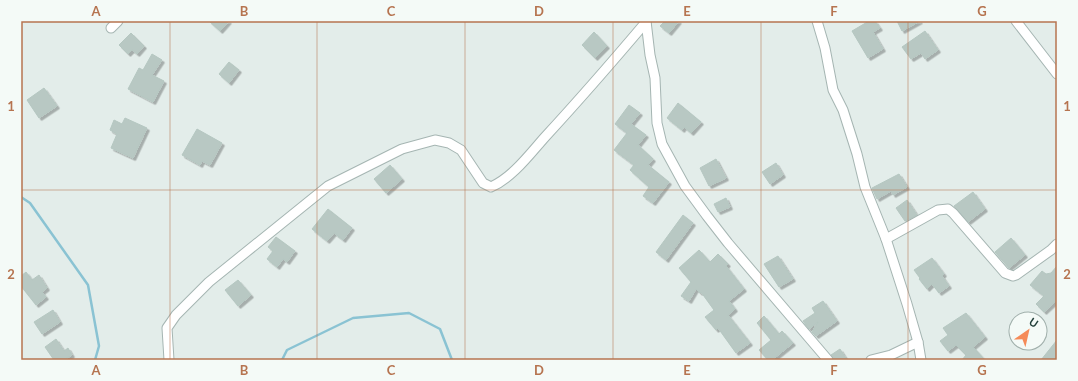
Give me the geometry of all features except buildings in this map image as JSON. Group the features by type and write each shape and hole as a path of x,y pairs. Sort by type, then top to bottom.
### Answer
{"street":[{"path":"111,28 118,21"},
{"path":"169,360 167,328 176,315 208,282 328,186 402,149 435,140 449,143 461,150 483,183 491,187 499,184 517,168 586,93 646,21"},
{"path":"646,21 650,55 655,78 657,123 662,144 685,186 707,216 728,243 828,360"},
{"path":"817,21 825,48 833,90 843,110 857,154 865,186 886,240 907,304 918,342 921,360"},
{"path":"1016,21 1057,74"},
{"path":"886,240 938,210 948,209 953,212 1005,273 1013,276 1051,250 1057,244"},
{"path":"871,360 891,355 918,342"}],"waterway":[{"path":"21,197 30,203 88,285 99,346 95,360"},
{"path":"282,360 287,350 353,318 409,313 440,329 452,360"}]}
